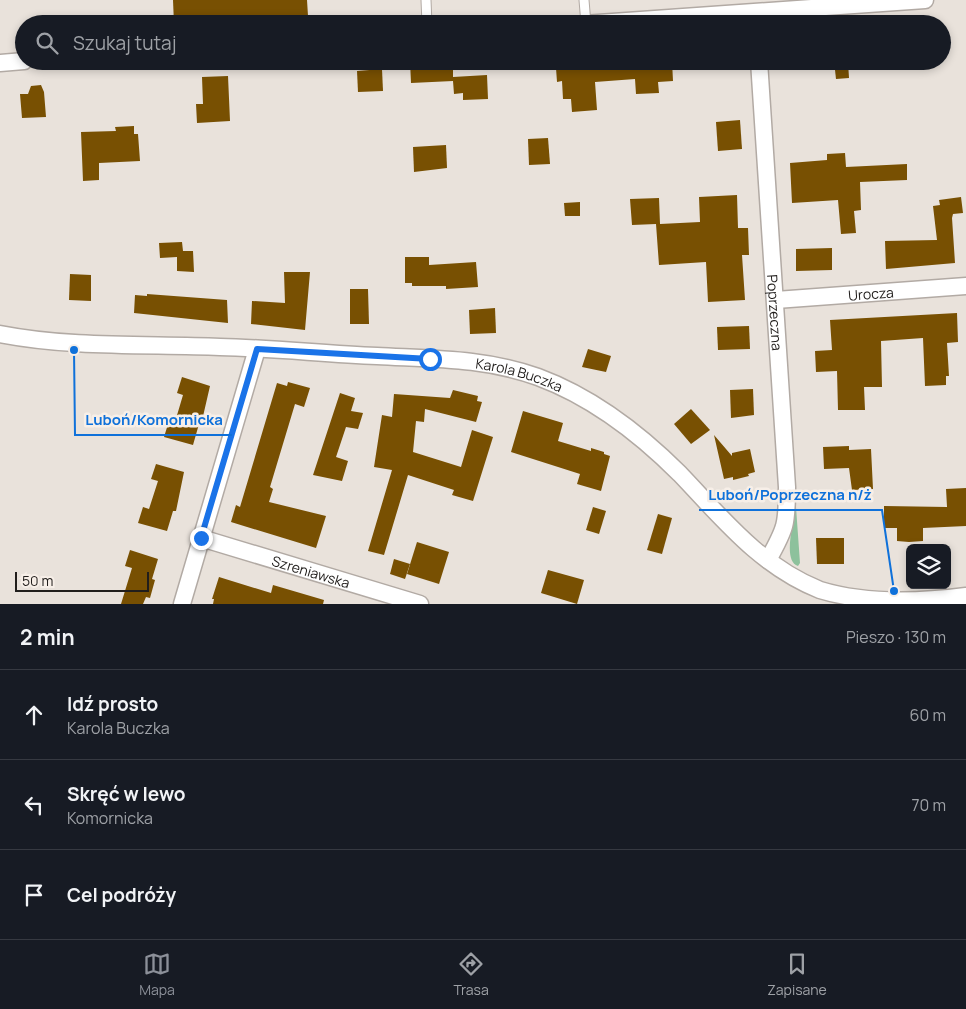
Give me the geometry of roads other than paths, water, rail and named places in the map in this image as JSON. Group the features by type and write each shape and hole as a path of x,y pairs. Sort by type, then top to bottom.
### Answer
{"street":[{"path":"714,15 925,0"},
{"path":"0,63 15,62"},
{"name":"Poprzeczna","path":"760,70 776,300 787,519 782,534 768,560"},
{"name":"Urocza","path":"776,300 966,286"},
{"name":"Karola Buczka","path":"0,334 75,343 257,349 484,363 521,372 555,384 590,402 649,445 739,538 768,560 822,590 858,599 895,601 966,596"},
{"path":"182,604 257,349"},
{"name":"Szreniawska","path":"201,538 420,604"}],"lane":[{"path":"426,0 427,15"},
{"path":"584,0 585,15"}],"place":[{"name":"Luboń/Komornicka","path":"74,350"},
{"name":"Luboń/Poprzeczna n/ż","path":"894,591"}]}
